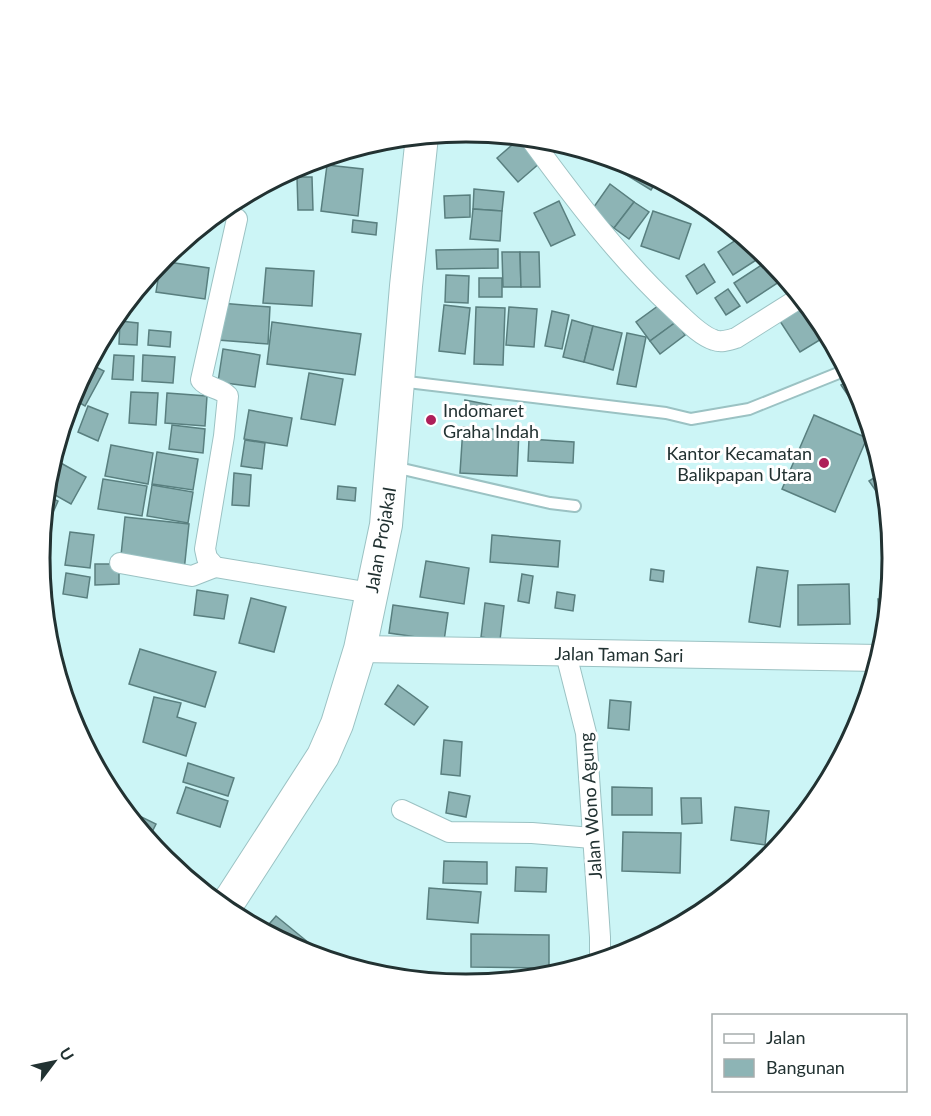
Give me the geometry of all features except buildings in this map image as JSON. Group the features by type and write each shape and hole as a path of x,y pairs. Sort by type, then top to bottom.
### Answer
{"main road":[{"name":"Jalan Projakal","path":"229,900 323,756 337,724 360,649 386,525 406,286 421,145"}],"street":[{"path":"538,149 581,207 651,288 692,326 714,340 727,341 736,338 793,302"},
{"path":"215,567 207,558 205,549 224,436 228,396 224,391 206,386 201,380 237,219"},
{"path":"120,563 192,576 215,567 371,593"},
{"name":"Jalan Taman Sari","path":"360,649 869,658"},
{"name":"Jalan Wono Agung","path":"566,654 586,734 600,952"},
{"path":"402,810 449,832 532,833 592,838"}],"lane":[{"path":"399,381 654,412 691,419 749,409 838,373"},
{"path":"391,466 550,503 575,506"}],"place":[{"name":"Indomaret Graha Indah","path":"431,420"},
{"name":"Kantor Kecamatan Balikpapan Utara","path":"824,463"}]}
